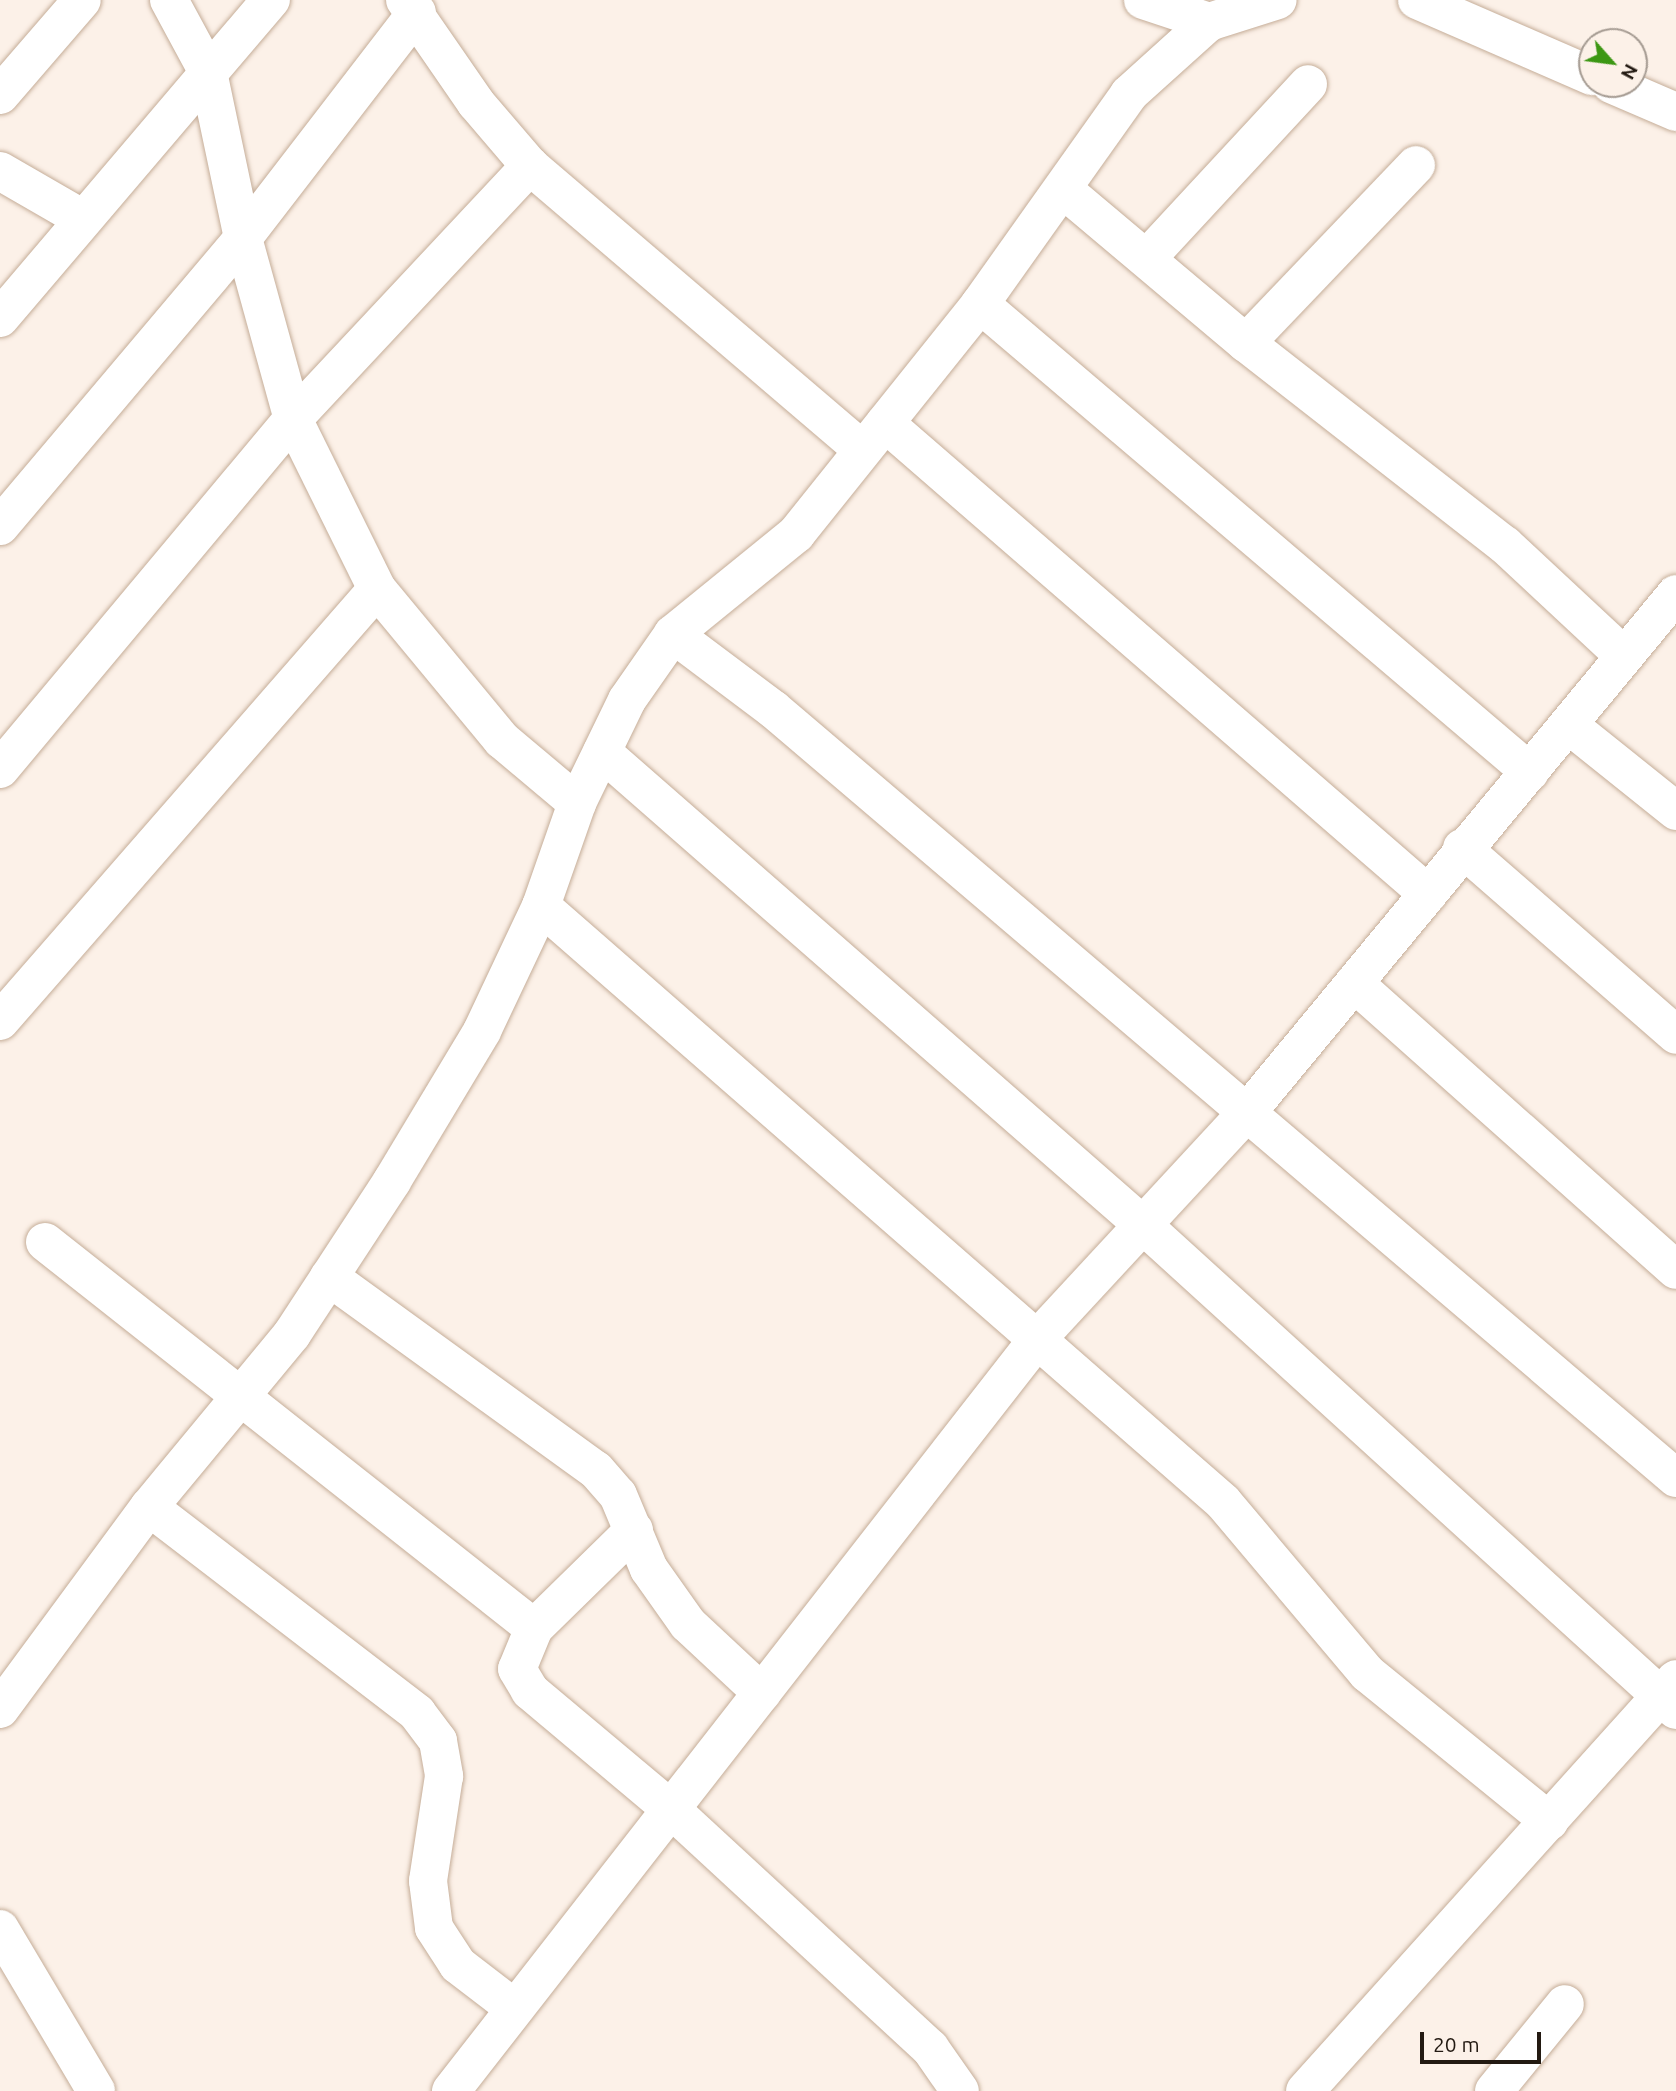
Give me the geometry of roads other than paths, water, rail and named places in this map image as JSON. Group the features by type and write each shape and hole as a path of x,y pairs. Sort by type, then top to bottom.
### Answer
{"street":[{"path":"0,95 82,0"},
{"path":"169,0 208,72 243,238 293,419 377,589 502,740 577,803"},
{"path":"0,318 271,0"},
{"path":"1143,0 1209,22"},
{"path":"0,1709 149,1507 245,1395 329,1277 482,1031 541,906 577,803 627,700 673,634 796,534 980,304 1064,190 1129,94 1209,22 1278,0"},
{"path":"1417,0 1578,70"},
{"path":"0,526 243,238 411,6 476,103 530,166 874,436 1428,894"},
{"path":"1149,256 1308,84"},
{"path":"1644,98 1676,112"},
{"path":"1246,343 1416,165"},
{"path":"0,769 293,419 530,166"},
{"path":"0,171 83,219"},
{"path":"1064,190 1149,256 1246,343 1505,545 1624,656"},
{"path":"980,304 1531,772"},
{"path":"0,1021 377,589"},
{"path":"451,2091 1040,1336 1245,1115 1428,894 1462,848 1570,726 1676,593"},
{"path":"673,634 774,709 1245,1115 1676,1478"},
{"path":"1570,726 1676,811"},
{"path":"602,752 1144,1226 1671,1696 1549,1821 1305,2091"},
{"path":"1462,848 1676,1035"},
{"path":"541,906 1040,1336 1223,1502 1367,1673 1549,1821"},
{"path":"1354,983 1676,1270"},
{"path":"45,1242 245,1395 534,1628"},
{"path":"329,1277 596,1470 618,1495 649,1569 688,1624 761,1693"},
{"path":"149,1507 417,1713 438,1741 444,1776 428,1881 434,1928 458,1965 514,2008"},
{"path":"634,1530 534,1628 517,1669 530,1691 672,1810 930,2048 960,2091"},
{"path":"0,1929 96,2091"},
{"path":"1494,2091 1565,2004"}]}
